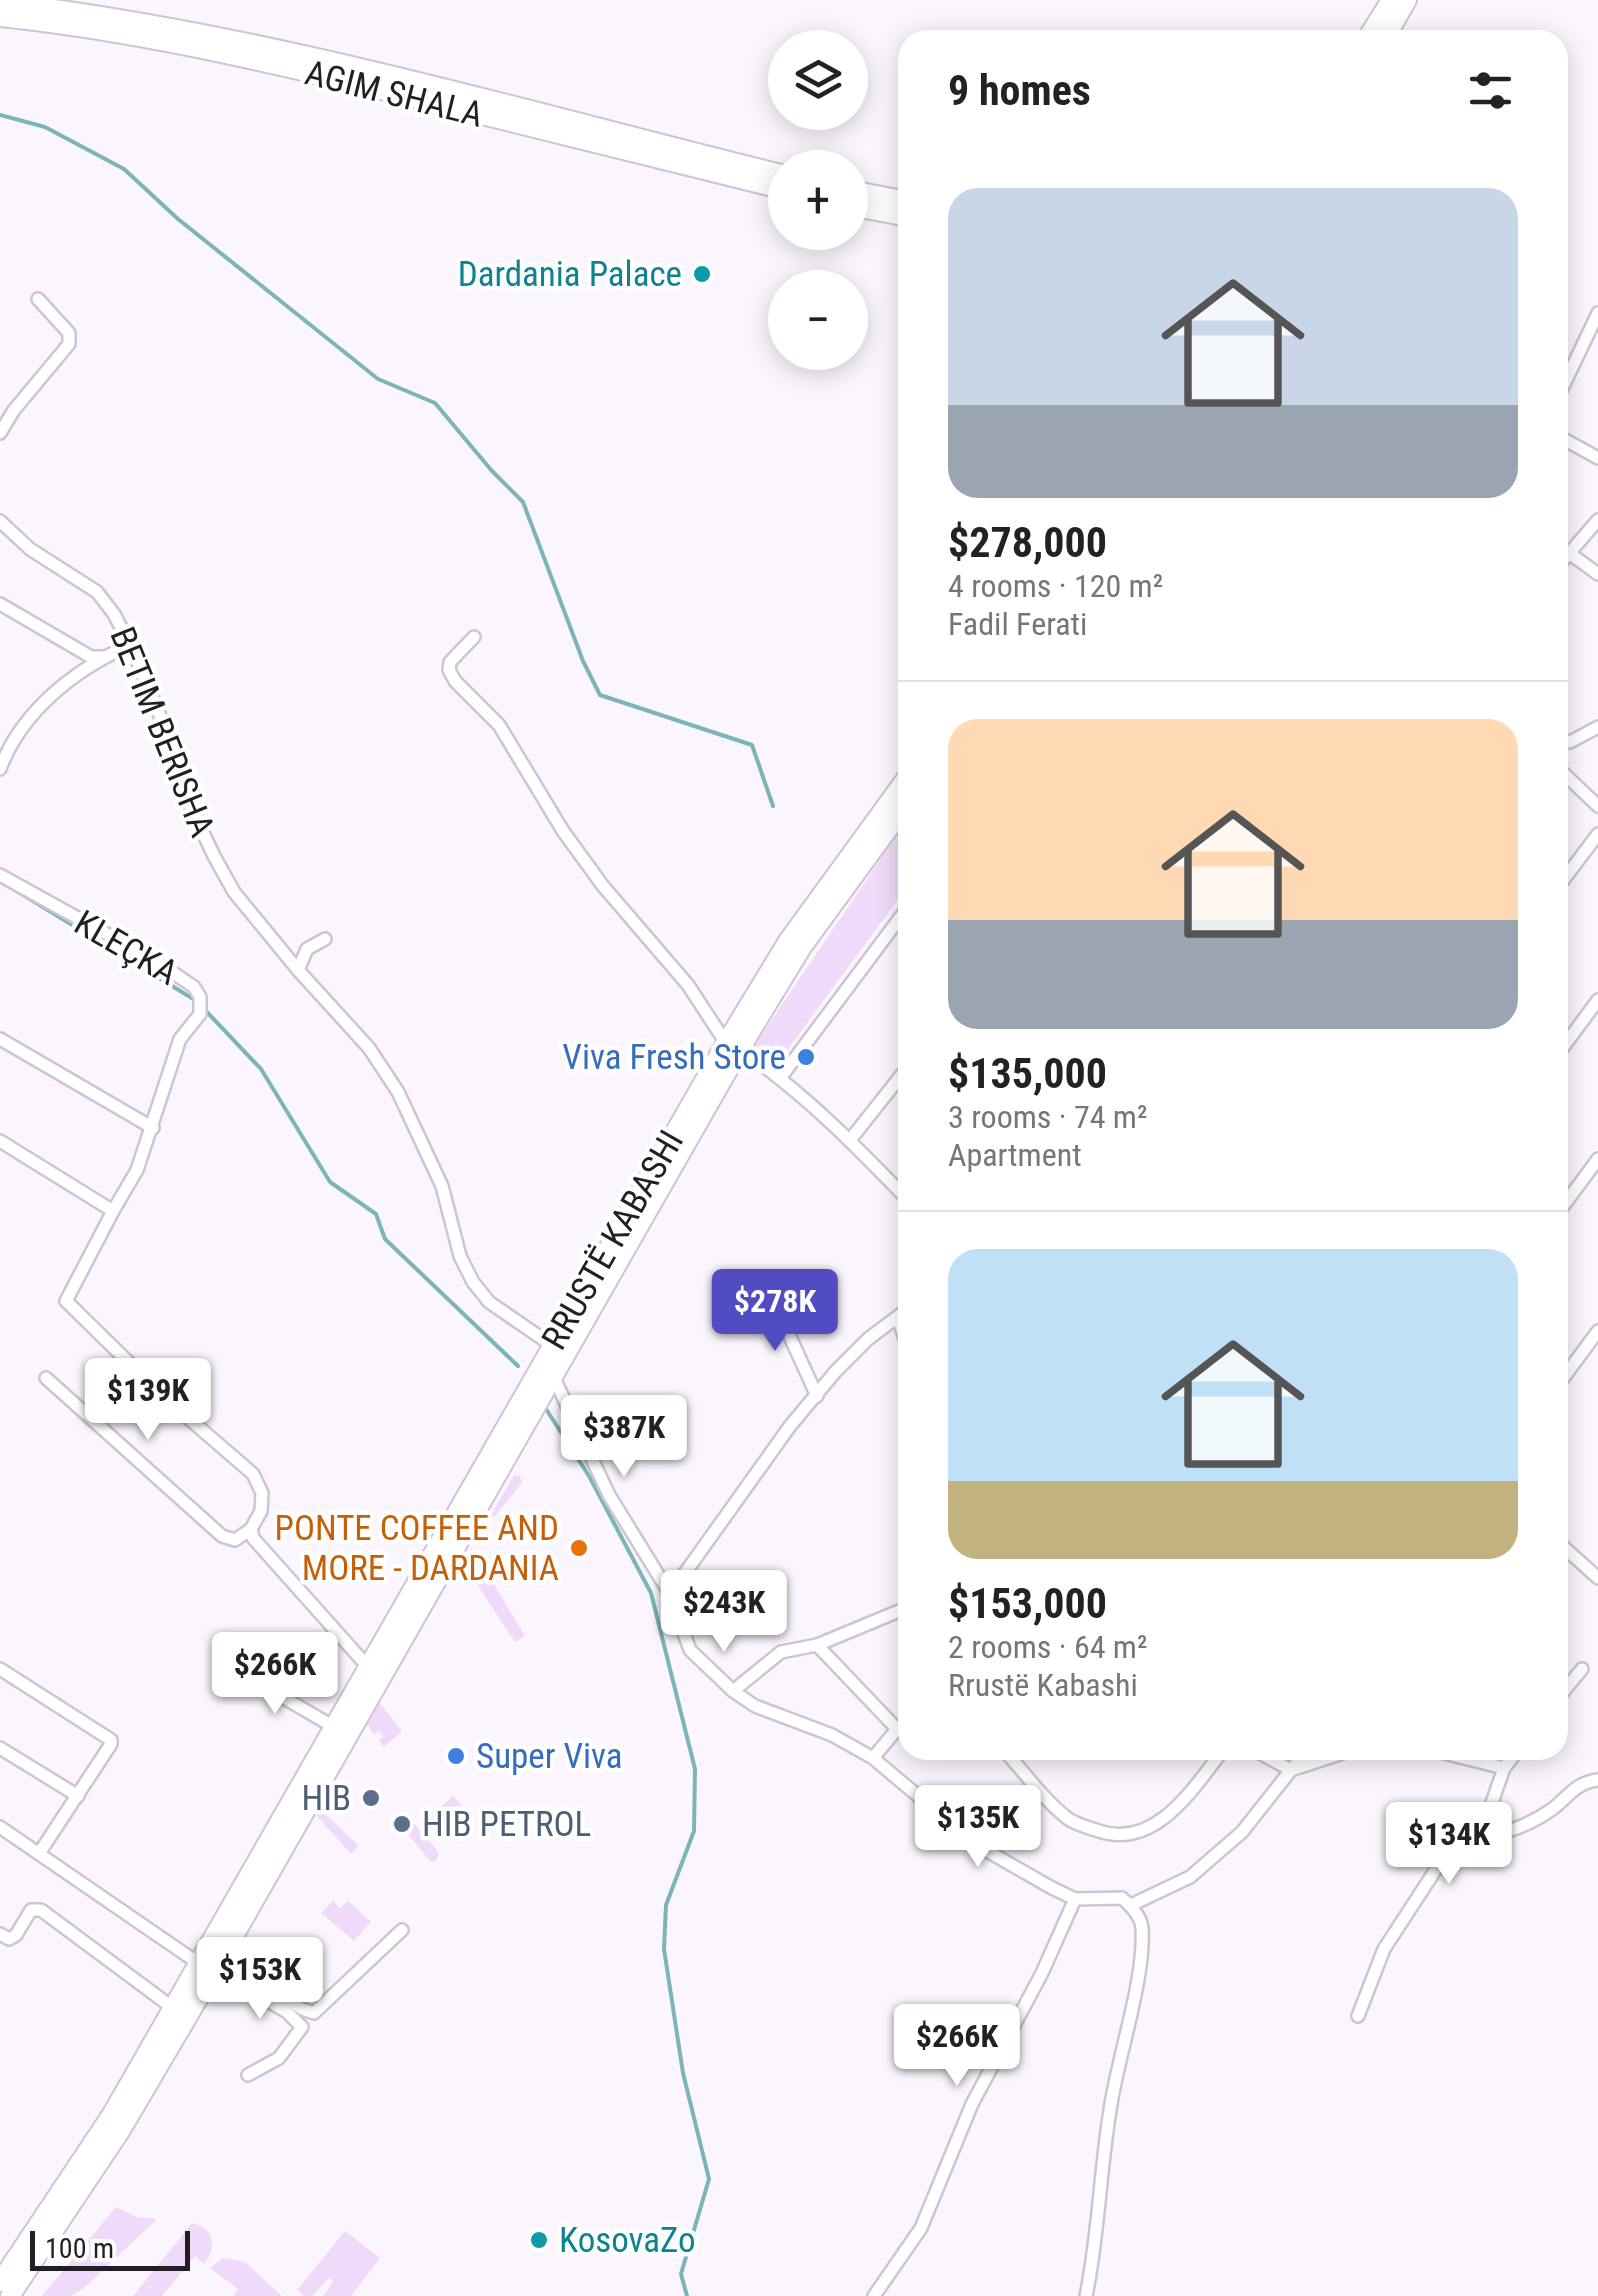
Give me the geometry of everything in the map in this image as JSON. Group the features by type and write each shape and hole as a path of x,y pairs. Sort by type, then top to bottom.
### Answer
{"main road":[{"path":"1372,30 1391,0"},
{"path":"1390,30 1407,0"},
{"name":"AGIM SHALA","path":"0,2 93,13 192,32 434,85 768,170"},
{"name":"AGIM SHALA","path":"0,17 86,26 265,62 768,186"},
{"path":"868,193 898,199"},
{"path":"868,209 898,215"},
{"name":"RRUSTË KABASHI","path":"0,2282 112,2114 173,2008 212,1963 554,1378 788,941 898,790"},
{"name":"RRUSTË KABASHI","path":"10,2296 121,2130 334,1727 553,1346 733,1046 898,816"}],"street":[{"path":"0,433 14,410 69,344 69,333 38,299"},
{"path":"1568,376 1598,313"},
{"path":"1568,442 1598,458"},
{"path":"1598,520 1569,553 1598,574"},
{"name":"BETIM BERISHA","path":"0,521 30,549 97,592 114,614 169,738 188,801 234,892 298,970 370,1048 398,1092 442,1186 460,1256 473,1282 488,1302 553,1346"},
{"path":"0,604 91,657 103,657"},
{"path":"474,637 450,662 449,670 499,725 563,831 603,886 688,984 733,1046 781,1077 898,1190"},
{"path":"0,769 2,752 43,702 103,657 128,646"},
{"path":"1568,741 1598,727"},
{"path":"1568,778 1598,806"},
{"path":"1568,874 1598,834"},
{"name":"KLEÇKA","path":"0,875 159,963 194,987 200,997 200,1014 180,1039 138,1170 66,1302 165,1398 253,1474 262,1493 262,1511 251,1529"},
{"path":"781,1077 898,919"},
{"path":"298,970 307,948 325,938"},
{"path":"1568,1040 1598,1000"},
{"path":"0,1038 153,1128"},
{"path":"850,1140 898,1080"},
{"path":"0,1141 113,1211"},
{"path":"1568,1199 1598,1159"},
{"path":"770,1294 817,1396"},
{"path":"670,1594 790,1426 836,1371 898,1317"},
{"path":"1568,1371 1598,1330"},
{"path":"46,1378 222,1536 235,1540 251,1529 253,1538 368,1667"},
{"path":"554,1378 609,1496 670,1594 690,1650 733,1692 755,1706 832,1735 872,1758 975,1844 1075,1899 1122,1898 1143,1925 1102,2156 1093,2263 1086,2296"},
{"path":"1568,1551 1598,1578"},
{"path":"733,1692 781,1652 817,1645 898,1610"},
{"path":"817,1645 897,1729 872,1758"},
{"path":"0,1669 111,1740 40,1852"},
{"path":"1568,1686 1582,1669"},
{"path":"236,1670 334,1727"},
{"path":"0,1748 78,1796"},
{"path":"1012,1760 1071,1821 1105,1834 1132,1833 1158,1823 1182,1803 1215,1760"},
{"path":"1273,1760 1292,1770 1322,1760"},
{"path":"1131,1906 1190,1878 1242,1832 1300,1760"},
{"path":"1472,1760 1504,1768"},
{"path":"1358,2016 1384,1949 1444,1857 1474,1835 1488,1817 1510,1760"},
{"path":"1474,1835 1514,1829 1552,1810 1576,1785 1598,1780"},
{"path":"0,1827 287,2012 302,2027 278,2058 248,2076"},
{"path":"874,2296 921,2228 972,2104 1042,1973 1075,1899"},
{"path":"0,1934 10,1939 31,1910 41,1910 173,2008"},
{"path":"212,1963 314,2013 402,1930"}],"shaded area":[{"path":"898,833 898,899 777,1064 754,1046"},
{"path":"514,1475 520,1476 522,1483 490,1517"},
{"path":"467,1569 489,1576 525,1636 515,1642"},
{"path":"375,1697 402,1731 384,1747 379,1740 384,1736 379,1731 374,1735 363,1718"},
{"path":"453,1796 466,1810 462,1815 468,1821 452,1836 432,1814"},
{"path":"310,1808 322,1811 358,1845 351,1854"},
{"path":"411,1820 439,1853 436,1861 431,1862 403,1828"},
{"path":"333,1901 340,1908 348,1901 371,1922 354,1941 321,1913"},
{"path":"116,2207 137,2217 157,2219 84,2288 71,2296 42,2296"},
{"path":"192,2223 205,2229 212,2239 204,2264 195,2256 162,2296 133,2296"},
{"path":"345,2231 380,2258 351,2296 323,2296 333,2282 329,2278 312,2296 304,2296 297,2290"},
{"path":"223,2258 245,2262 282,2296 233,2296 238,2289 210,2268"}],"waterway":[{"path":"0,115 45,127 124,169 178,219 378,379 435,403 523,502 583,661 600,695 752,745 773,806"},
{"path":"7,885 195,1000"},
{"path":"205,1010 261,1069 330,1182 376,1214 385,1239 518,1366"},
{"path":"546,1409 589,1476 651,1593 695,1769 694,1831 666,1905 664,1949 683,2073 709,2179 681,2274 687,2296"}],"place":[{"name":"Dardania Palace","path":"702,274"},
{"name":"Viva Fresh Store","path":"806,1057"},
{"name":"PONTE COFFEE AND MORE - DARDANIA","path":"579,1548"},
{"name":"Super Viva","path":"456,1756"},
{"name":"HIB","path":"371,1798"},
{"name":"HIB PETROL","path":"402,1824"},
{"name":"KosovaZo","path":"539,2240"}]}
